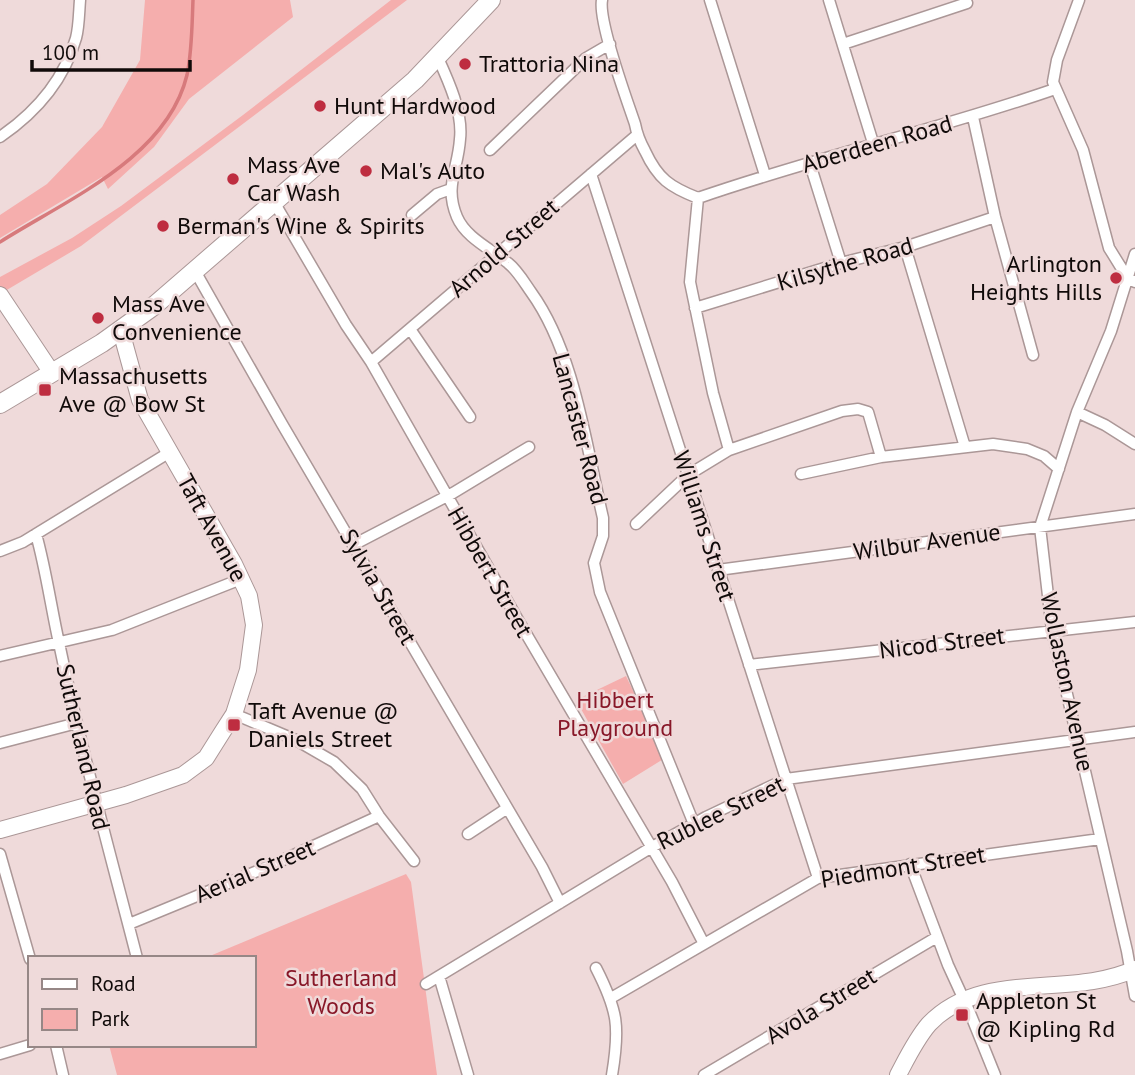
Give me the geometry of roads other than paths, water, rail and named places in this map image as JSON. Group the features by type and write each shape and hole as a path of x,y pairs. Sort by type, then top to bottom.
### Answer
{"main road":[{"path":"0,404 121,331 195,271 438,58 491,0"}],"street":[{"path":"0,137 33,112 60,77 76,38 80,0"},
{"path":"602,0 601,9 610,44 637,135 653,169 665,182 698,198 690,282 713,393 729,450"},
{"path":"710,0 765,175"},
{"path":"830,0 874,146"},
{"path":"1079,0 1054,72 1055,89 1086,158 1109,248 1131,279"},
{"path":"843,44 967,3"},
{"path":"490,150 586,58 610,44"},
{"name":"Lancaster Road","path":"438,58 449,81 460,129 451,200 463,228 510,264 533,293 551,328 571,380 603,519 603,536 594,563 600,592 694,824"},
{"name":"Aberdeen Road","path":"698,198 765,175 973,117 1055,89"},
{"path":"973,117 995,217 1033,355"},
{"name":"Arnold Street","path":"371,362 637,135"},
{"path":"810,164 841,263"},
{"name":"Williams Street","path":"591,174 818,878"},
{"path":"412,215 437,194 451,189"},
{"name":"Hibbert Street","path":"274,202 346,325 371,362 652,847 704,944"},
{"name":"Kilsythe Road","path":"695,308 841,263 905,247 995,217"},
{"path":"905,247 965,447"},
{"name":"Wollaston Avenue","path":"1135,254 1131,279 1077,412 1040,527 1052,630 1133,970 1135,996"},
{"name":"Sylvia Street","path":"195,271 506,809 542,866 560,903"},
{"path":"0,295 52,373"},
{"path":"410,328 470,417"},
{"name":"Taft Avenue","path":"0,830 183,775 206,758 234,713 248,670 254,625 249,596 140,400 121,331"},
{"path":"636,524 688,475 729,450 842,411 868,412 881,457"},
{"path":"1077,412 1105,425 1135,444"},
{"path":"801,474 881,457 993,444 1027,449 1044,456 1059,468"},
{"path":"353,545 447,496 529,447"},
{"path":"0,551 14,547 170,452"},
{"name":"Wilbur Avenue","path":"719,570 1135,514"},
{"name":"Sutherland Road","path":"36,534 51,593 58,643 96,803 137,956"},
{"path":"0,656 112,631 241,579"},
{"name":"Nicod Street","path":"749,665 1135,622"},
{"path":"234,713 296,740 334,762 362,789 414,861"},
{"path":"0,743 77,723"},
{"name":"Rublee Street","path":"426,984 652,847 786,779 1135,732"},
{"path":"468,834 506,809"},
{"name":"Aerial Street","path":"129,924 272,865 379,816"},
{"name":"Piedmont Street","path":"611,998 818,878 1100,839"},
{"path":"0,854 29,956"},
{"path":"910,864 995,1075"},
{"name":"Avola Street","path":"704,1075 937,936"},
{"path":"596,968 611,998 616,1023 612,1075"},
{"path":"898,1075 928,1026 943,1013 965,1001 1001,991 1101,980 1133,970"},
{"path":"439,976 468,1075"},
{"path":"0,1054 28,1046"},
{"path":"56,1047 63,1075"}],"waterway":[{"path":"0,242 111,174 159,130 176,104 187,75 193,0"}],"place":[{"name":"Trattoria Nina","path":"465,64"},
{"name":"Hunt Hardwood","path":"320,106"},
{"name":"Mal's Auto","path":"366,171"},
{"name":"Mass Ave Car Wash","path":"233,179"},
{"name":"Berman's Wine & Spirits","path":"163,226"},
{"name":"Arlington Heights Hills","path":"1116,278"},
{"name":"Mass Ave Convenience","path":"98,318"},
{"name":"Massachusetts Ave @ Bow St","path":"45,390"},
{"name":"Taft Avenue @ Daniels Street","path":"234,725"},
{"name":"Appleton St @ Kipling Rd","path":"962,1015"}],"park label":[{"name":"Hibbert Playground","path":"615,714"},
{"name":"Sutherland Woods","path":"341,992"}]}
